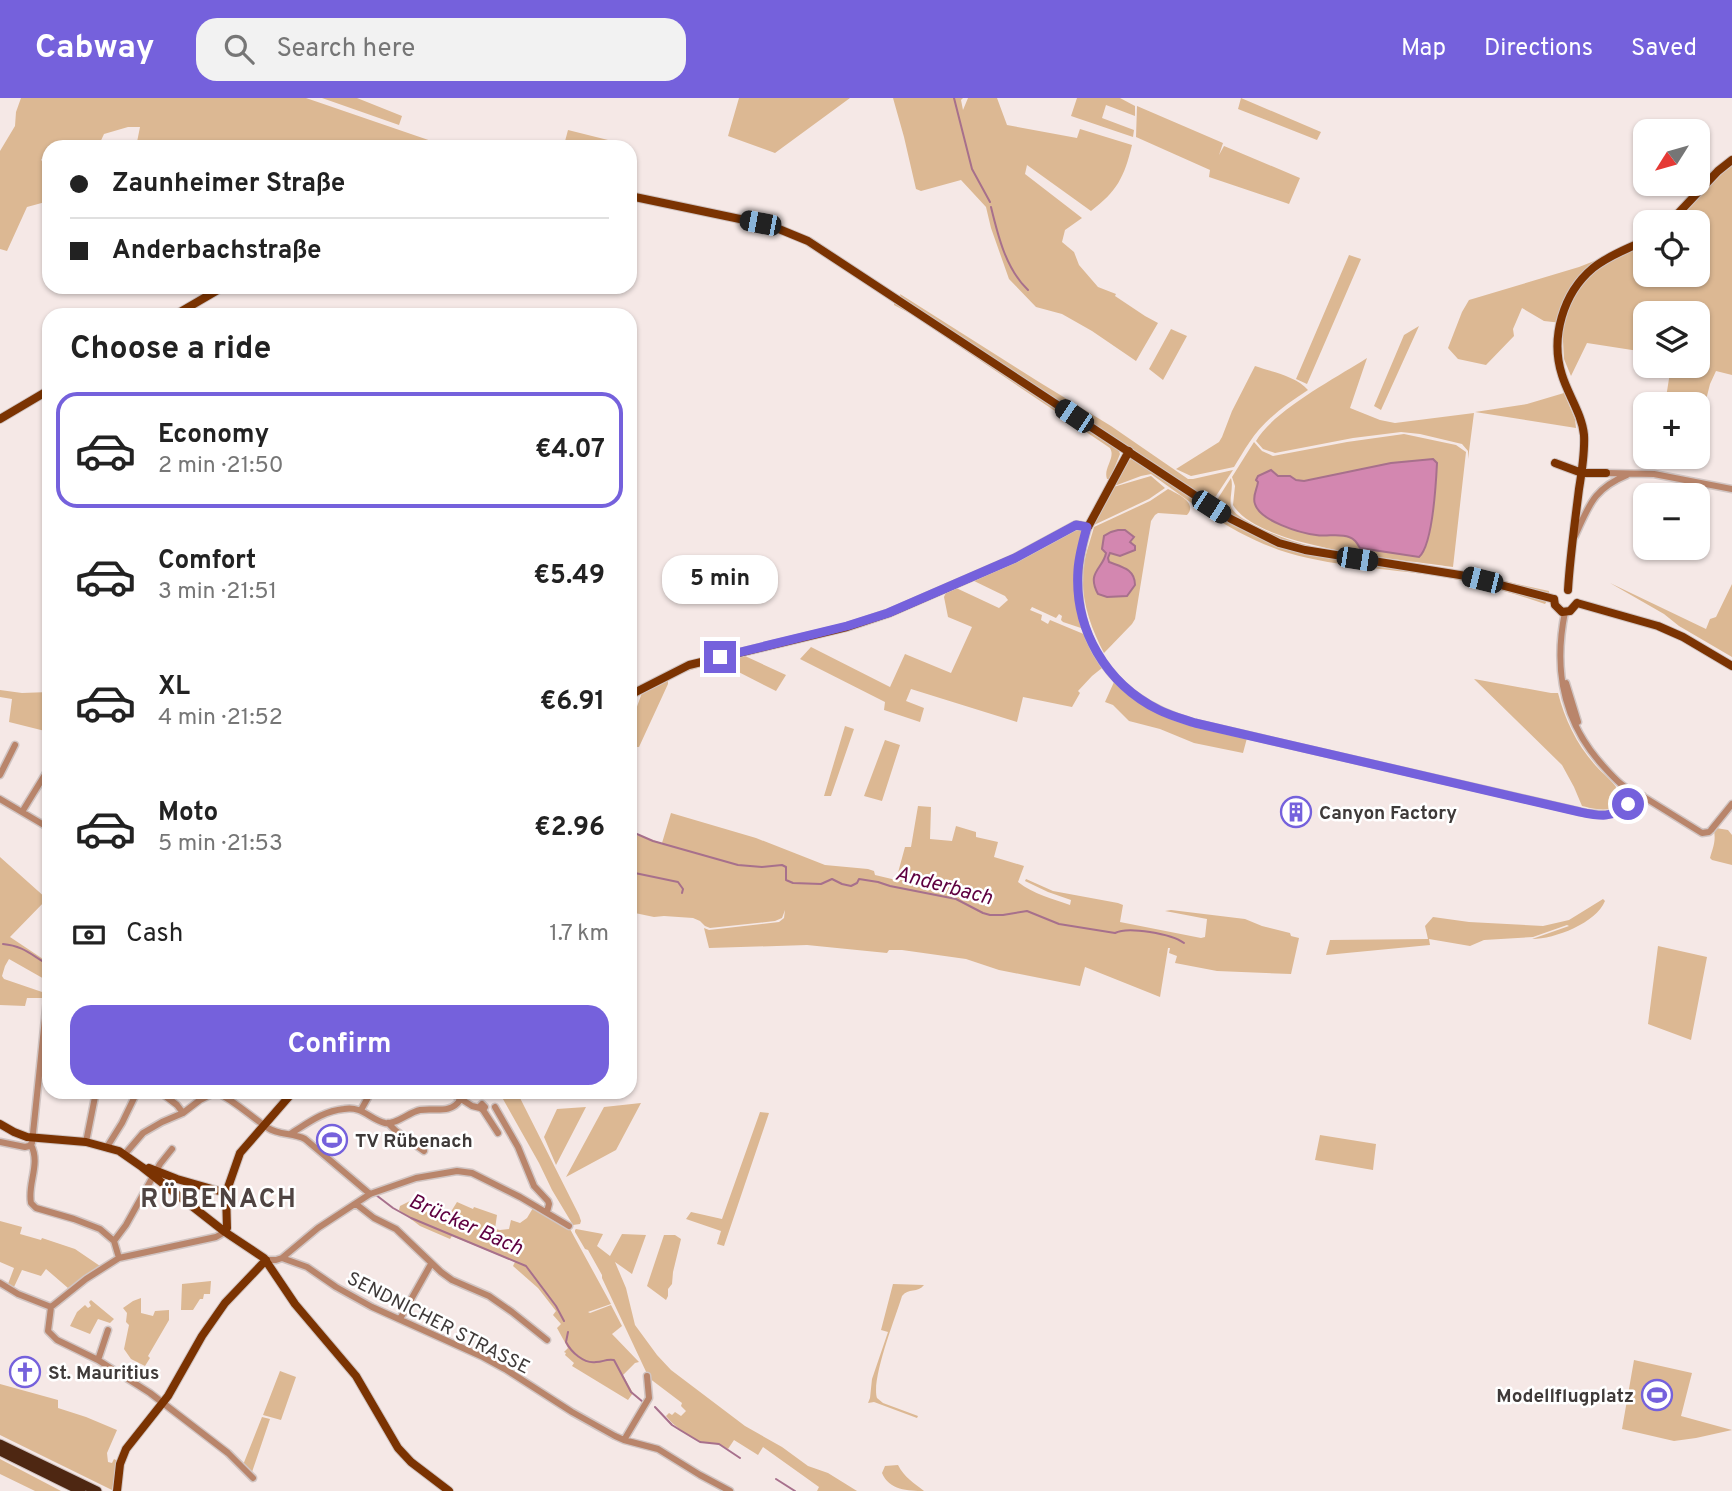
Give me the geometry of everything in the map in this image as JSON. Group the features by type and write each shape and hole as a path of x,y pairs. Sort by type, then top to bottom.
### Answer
{"highway":[{"path":"0,1444 97,1491"},
{"path":"0,1451 81,1491"}],"main road":[{"path":"1681,210 1732,160"},
{"path":"637,197 760,223 808,241 1231,519 1279,543 1336,556 1466,576 1554,599"},
{"path":"1568,590 1584,442 1583,427 1562,374 1559,359 1560,325 1573,292 1588,274 1613,255 1633,246"},
{"path":"188,308 211,294"},
{"path":"0,419 42,394"},
{"path":"637,691 689,665 847,626 888,613 1015,558 1076,525 1087,527 1129,451"},
{"path":"1582,469 1606,473"},
{"path":"1568,590 1576,596 1577,603 1573,610 1565,612 1557,608 1554,599 1559,591 1568,590"},
{"path":"1577,603 1658,626 1683,637 1732,666"},
{"path":"225,1232 226,1193 243,1150 287,1099"},
{"path":"0,1124 32,1142 86,1142 125,1154 155,1174 225,1232 266,1260 295,1304 356,1376 398,1448 411,1462 449,1491"},
{"path":"155,1174 226,1193"},
{"path":"117,1491 120,1464 126,1449 163,1404 232,1294 266,1260"}],"street":[{"path":"1606,473 1654,474 1732,489"},
{"path":"1573,541 1587,509 1599,491 1630,474"},
{"path":"1087,527 1080,556 1078,581 1080,606 1090,638 1100,658 1116,679 1155,708 1195,723 1580,812 1605,815 1621,811 1635,797 1641,795"},
{"path":"1565,612 1559,659 1566,702 1574,723 1592,754 1621,783 1641,795"},
{"path":"1561,650 1568,693 1584,734 1604,761 1641,795 1704,833 1711,830 1732,804"},
{"path":"0,775 16,745"},
{"path":"22,812 42,779"},
{"path":"1621,783 1626,796 1621,811"},
{"path":"0,799 42,824"},
{"path":"42,1073 32,1142 35,1163 31,1203 36,1208 94,1227 114,1241 119,1258"},
{"path":"86,1142 95,1099"},
{"path":"107,1147 134,1099"},
{"path":"169,1099 183,1114"},
{"path":"125,1154 143,1133 183,1114 202,1099"},
{"path":"227,1099 269,1129 300,1137 312,1144 370,1194"},
{"path":"361,1110 367,1099"},
{"path":"388,1123 417,1110 454,1107 460,1100 481,1109 498,1133"},
{"path":"495,1107 518,1147 534,1186 548,1201 547,1212"},
{"path":"290,1134 326,1113 343,1109 361,1110 388,1123 424,1152"},
{"path":"0,1142 25,1147 32,1142"},
{"path":"114,1241 160,1164 172,1149"},
{"path":"266,1260 282,1258 318,1228 370,1194 416,1178 457,1171 472,1173 569,1226"},
{"path":"356,1204 396,1229 431,1264 452,1280 489,1296 547,1340"},
{"path":"225,1232 216,1237 119,1258 86,1279 51,1307 48,1328 49,1334 57,1340 98,1360 146,1390 228,1452 253,1478"},
{"name":"SENDNICHER STRASSE","path":"282,1258 307,1267 355,1298 475,1353 505,1369 561,1406 624,1440 658,1449 730,1491"},
{"path":"400,1319 431,1264"},
{"path":"0,1283 18,1294 51,1307"},
{"path":"98,1360 108,1330"},
{"path":"624,1440 649,1398 647,1376"}],"shaded area":[{"path":"21,98 306,98 428,140 137,140 140,127 128,127 104,134 101,140 42,140 42,203 27,207 7,251 0,249 0,151 15,126"},
{"path":"322,98 357,98 402,116 399,125"},
{"path":"739,98 850,98 775,153 728,136"},
{"path":"893,98 963,98 963,110 968,98 997,98 1007,125 1077,138 1080,129 1132,145 1118,183 1091,211 1027,165 1025,174 1082,218 1065,230 1062,242 1074,252 1079,265 1098,287 1116,294 1115,296 1158,323 1136,361 1062,314 1036,307 1009,279 986,207 961,180 921,191 916,189"},
{"path":"1077,98 1120,98 1135,106 1135,116 1106,105 1102,118 1134,130 1133,137 1071,116"},
{"path":"1241,98 1321,132 1317,140 1238,109"},
{"path":"1137,106 1223,143 1219,155 1224,146 1300,178 1289,204 1209,177 1210,170 1136,137"},
{"path":"568,130 608,140 565,140"},
{"path":"1732,165 1732,375 1716,371 1708,392 1667,392 1669,378 1710,378 1710,301 1633,301 1633,350 1587,343 1571,376 1564,359 1562,323 1544,321 1522,308 1513,329 1514,336 1486,365 1458,359 1448,348 1469,300 1579,267 1633,246 1633,287 1710,287 1710,210 1685,210 1698,196 1710,196 1710,183"},
{"path":"1349,255 1361,259 1307,384 1296,379"},
{"path":"900,294 1111,426 1188,479 1233,470 1211,501 901,298"},
{"path":"894,302 1118,448 1120,454 1110,479 1107,479 1106,475 1112,456 1110,448 894,305"},
{"path":"1419,326 1381,410 1374,406 1404,335"},
{"path":"1171,329 1187,336 1163,380 1149,369"},
{"path":"1367,358 1350,408 1395,423 1474,413 1468,459 1468,451 1462,444 1401,432 1275,453 1263,449 1256,441 1265,429 1291,406"},
{"path":"1255,366 1290,378 1308,390 1283,407 1261,427 1234,467 1191,476 1176,469 1219,442"},
{"path":"1564,393 1576,428 1475,412 1527,404"},
{"path":"1404,434 1456,445 1466,452 1453,567 1334,550 1301,542 1248,520 1233,505 1235,486 1232,477 1254,442 1262,451 1273,456"},
{"path":"1131,459 1135,459 1208,508 1204,512 1151,474 1114,484"},
{"path":"1433,459 1437,463 1433,513 1428,540 1419,557 1360,548 1354,540 1345,536 1316,535 1291,529 1264,516 1254,501 1258,476 1271,470 1278,476 1290,476 1304,481 1391,463"},
{"path":"1151,476 1165,488 1149,499 1092,525 1110,488"},
{"path":"1231,478 1232,509 1245,520 1277,536 1352,555 1467,572 1549,593 1334,554 1272,538 1215,507"},
{"path":"1168,489 1185,499 1190,511 1187,515 1158,513 1151,521 1135,619 1104,653 1085,604 1083,583 1086,555 1094,527 1150,501"},
{"path":"1211,509 1250,533 1277,544 1471,580 1547,601 1545,604 1451,578 1338,564 1298,556 1234,529 1208,514"},
{"path":"1075,528 1083,531 1076,585 1084,629 1063,622 1059,614 1056,618 1032,607 1030,610 1042,615 1041,620 1048,624 1050,620 1086,635 1102,668 1078,691 1080,693 1072,707 1023,697 1017,722 911,689 906,701 924,708 920,722 884,710 885,702 800,659 811,647 890,687 905,654 951,673 972,627 948,617 944,597 947,590 954,587 999,608 1008,600 1005,596 972,580"},
{"path":"1125,530 1134,537 1130,542 1135,546 1135,550 1120,556 1110,553 1109,562 1130,572 1135,585 1127,596 1107,597 1098,594 1094,576 1106,553 1102,549 1104,536"},
{"path":"1610,583 1706,629 1710,619 1716,617 1732,584 1732,657 1679,626 1664,614"},
{"path":"743,654 786,675 776,691 719,662 668,679 637,747 637,707 643,690 687,668"},
{"path":"1474,679 1558,693 1577,741 1589,758 1611,780 1619,793 1619,803 1610,809 1582,806 1562,765"},
{"path":"1114,682 1132,697 1162,713 1247,738 1243,753 1194,743 1160,729 1129,721 1113,705 1105,702"},
{"path":"0,690 42,692 42,730 9,722 12,699 0,697"},
{"path":"845,726 854,729 831,796 824,796"},
{"path":"885,740 900,745 882,801 864,796"},
{"path":"918,806 931,807 930,839 952,841 956,826 976,832 976,837 998,842 994,857 1024,866 1018,882 1050,898 1070,905 1071,900 1048,892 1025,881 1026,879 1053,891 1123,905 1120,922 1205,937 1207,919 1165,911 1171,910 1245,919 1290,933 1291,936 1299,938 1291,974 1217,971 1175,963 1177,956 1169,953 1168,948 1160,997 1085,967 1080,986 999,970 966,959 902,950 889,950 887,953 807,945 709,948 704,928 709,930 779,922 784,918 785,910 782,918 775,921 710,928 693,918 654,917 637,913 637,835 662,843 671,813 756,838 825,865 868,869 874,871 875,875 896,880 905,847 911,847"},
{"path":"1716,828 1728,830 1732,835 1732,865 1710,858"},
{"path":"0,857 42,895 42,904 10,937 42,958 42,978 9,959 2,976 42,992 42,998 27,998 25,1006 0,1005"},
{"path":"1603,899 1605,901 1600,909 1584,923 1552,936 1532,939 1569,926 1533,937 1484,940 1470,946 1429,939 1430,945 1326,955 1330,940 1428,939 1425,926 1433,917 1543,926 1569,920"},
{"path":"1658,946 1707,957 1691,1040 1648,1024"},
{"path":"503,1099 521,1099 579,1215 580,1224 573,1225"},
{"path":"641,1103 616,1150 566,1177 604,1107"},
{"path":"586,1107 556,1165 544,1137 557,1109"},
{"path":"760,1112 769,1113 724,1246 717,1244 721,1231 686,1219 691,1212 722,1219"},
{"path":"1320,1135 1376,1144 1373,1170 1315,1160"},
{"path":"412,1200 444,1223 457,1202 497,1215 495,1229 509,1229 511,1220 520,1223 533,1208 570,1229 611,1304 588,1312 611,1305 622,1326 612,1334 639,1362 623,1375 633,1393 628,1400 572,1366 574,1363 565,1355 564,1352 568,1348 557,1328 561,1324 553,1315 556,1311 538,1288 513,1266 515,1262 420,1226 399,1210 400,1206"},
{"path":"0,1221 22,1227 20,1234 75,1249 100,1266 68,1288 46,1269 41,1276 22,1270 14,1287 8,1284 14,1268 0,1262"},
{"path":"576,1229 603,1234 597,1246 610,1256 622,1234 646,1235 632,1274 615,1262 626,1288 635,1325 657,1355 671,1370 745,1426 782,1447 808,1466 828,1473 857,1491 817,1491 819,1487 763,1447 758,1455 734,1440 728,1449 695,1439 673,1423 666,1416 675,1412 681,1416 686,1411 681,1406 682,1403 649,1378 602,1275 575,1232"},
{"path":"664,1235 675,1235 681,1239 666,1300 647,1286"},
{"path":"211,1281 210,1294 204,1294 193,1310 181,1310 182,1284"},
{"path":"893,1284 924,1285 902,1296 880,1363 877,1398 883,1403 918,1416 917,1418 874,1402 868,1403 872,1379 888,1332 881,1330"},
{"path":"141,1298 141,1313 153,1316 155,1311 169,1310 169,1320 145,1366 131,1359 124,1349 129,1325 126,1322 127,1313 123,1308"},
{"path":"91,1300 114,1319 110,1323 98,1319 90,1334 70,1326 77,1312 85,1305 88,1308 91,1306"},
{"name":"Modellflugplatz","path":"1634,1360 1692,1373 1681,1416 1732,1430 1674,1441 1622,1429"},
{"path":"280,1371 296,1377 281,1420 263,1415"},
{"path":"0,1384 58,1400 58,1408 117,1430 107,1453 108,1462 112,1463 114,1459 118,1461 112,1490 0,1435"},
{"path":"262,1417 270,1419 251,1475 243,1465"},
{"path":"0,1459 61,1491 35,1491 0,1474"},
{"path":"898,1465 906,1476 924,1491 906,1490 885,1479 882,1473 885,1466"}],"waterway":[{"path":"954,98 972,169 990,202"},
{"path":"991,207 1008,262 1028,290"},
{"name":"Anderbach","path":"637,834 738,865 782,865 786,867 786,880 793,883 821,884 832,879 851,886 859,879 956,899 990,915 1027,911 1059,924 1115,933 1130,930 1150,932 1184,943"},
{"path":"637,873 678,882 683,889 682,893"},
{"name":"Brücker Bach","path":"3,944 22,949 42,961"},
{"name":"Brücker Bach","path":"376,1195 411,1218 526,1266 564,1321"},
{"name":"Brücker Bach","path":"568,1332 566,1342 571,1350 591,1362 614,1360 631,1392 643,1402"},
{"name":"Brücker Bach","path":"655,1407 672,1425 700,1442 719,1444 740,1458"},
{"name":"Brücker Bach","path":"776,1479 795,1491"}],"place":[{"name":"Canyon Factory","path":"1296,812"},
{"name":"TV Rübenach","path":"332,1140"},
{"name":"St. Mauritius","path":"25,1372"},
{"name":"Modellflugplatz","path":"1657,1395"}],"district":[{"name":"RÜBENACH","path":"219,1198"}],"route":[{"path":"720,657 847,626 888,613 1015,558 1076,525 1084,526 1087,527 1078,570 1078,593 1083,619 1093,645 1107,668 1124,687 1161,712 1195,723 1580,812 1609,815 1620,812 1628,804"}]}
